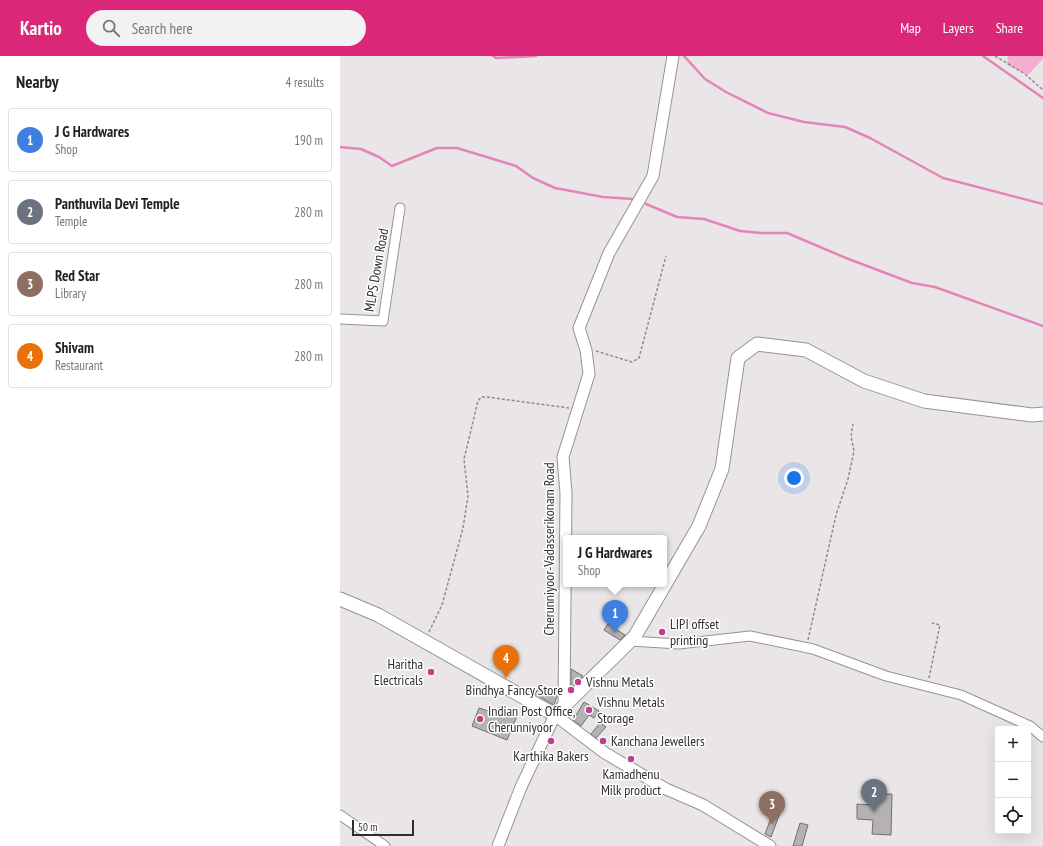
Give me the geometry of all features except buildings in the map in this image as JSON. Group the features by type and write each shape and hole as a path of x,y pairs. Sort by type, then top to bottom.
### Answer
{"main road":[{"path":"667,579 699,526 722,469 738,358 758,344 806,350 864,381 924,401 1032,415 1043,414"},
{"path":"340,599 378,615 424,641 560,710 630,641 662,587"}],"street":[{"name":"Cherunniyoor-Vadasserikonam Road","path":"565,535 566,494 563,457 589,374 586,350 579,328 609,253 654,176 673,56"},
{"name":"MLPS Down Road","path":"340,319 383,321 400,208"},
{"name":"Cherunniyoor-Vadasserikonam Road","path":"560,710 563,587"},
{"path":"630,641 679,644 750,636 806,648 886,676 968,698 1030,726 1043,737"},
{"path":"498,846 521,787 560,710 605,753 666,789 703,805 770,846"},
{"path":"340,815 385,846"}],"path":[{"path":"995,56 1025,74 1043,90"},
{"path":"586,350 600,352 632,362 638,358 666,256"},
{"path":"424,641 442,605 463,528 468,496 464,459 478,401 481,397 487,397 563,408 579,407"},
{"path":"806,648 836,516 848,479 854,451 851,436 853,424"},
{"path":"927,686 940,625 932,623"}],"shaded area":[{"path":"1008,56 1043,56 1043,59 1028,75 1007,65"}],"waterway":[{"path":"493,56 496,58 536,56"},
{"path":"684,56 705,79 726,92 768,113 804,122 845,127 870,138 943,178 1043,204"},
{"path":"983,56 1043,98"},
{"path":"340,147 361,149 379,157 392,166 437,148 457,148 516,166 533,178 555,188 603,197 633,199"},
{"path":"646,204 677,217 704,219 740,231 787,233 846,258 912,283 935,287 1043,326"}],"place":[{"name":"LIPI offset printing","path":"662,632"},
{"name":"J G Hardwares","path":"615,633"},
{"name":"Haritha Electricals","path":"431,672"},
{"name":"Shivam","path":"506,678"},
{"name":"Vishnu Metals","path":"578,682"},
{"name":"Bindhya Fancy Store","path":"571,690"},
{"name":"Vishnu Metals Storage","path":"589,710"},
{"name":"Indian Post Office, Cherunniyoor","path":"480,719"},
{"name":"Karthika Bakers","path":"551,741"},
{"name":"Kanchana Jewellers","path":"603,741"},
{"name":"Kamadhenu Milk product","path":"631,759"},
{"name":"Panthuvila Devi Temple","path":"874,812"},
{"name":"Red Star","path":"772,824"}]}
